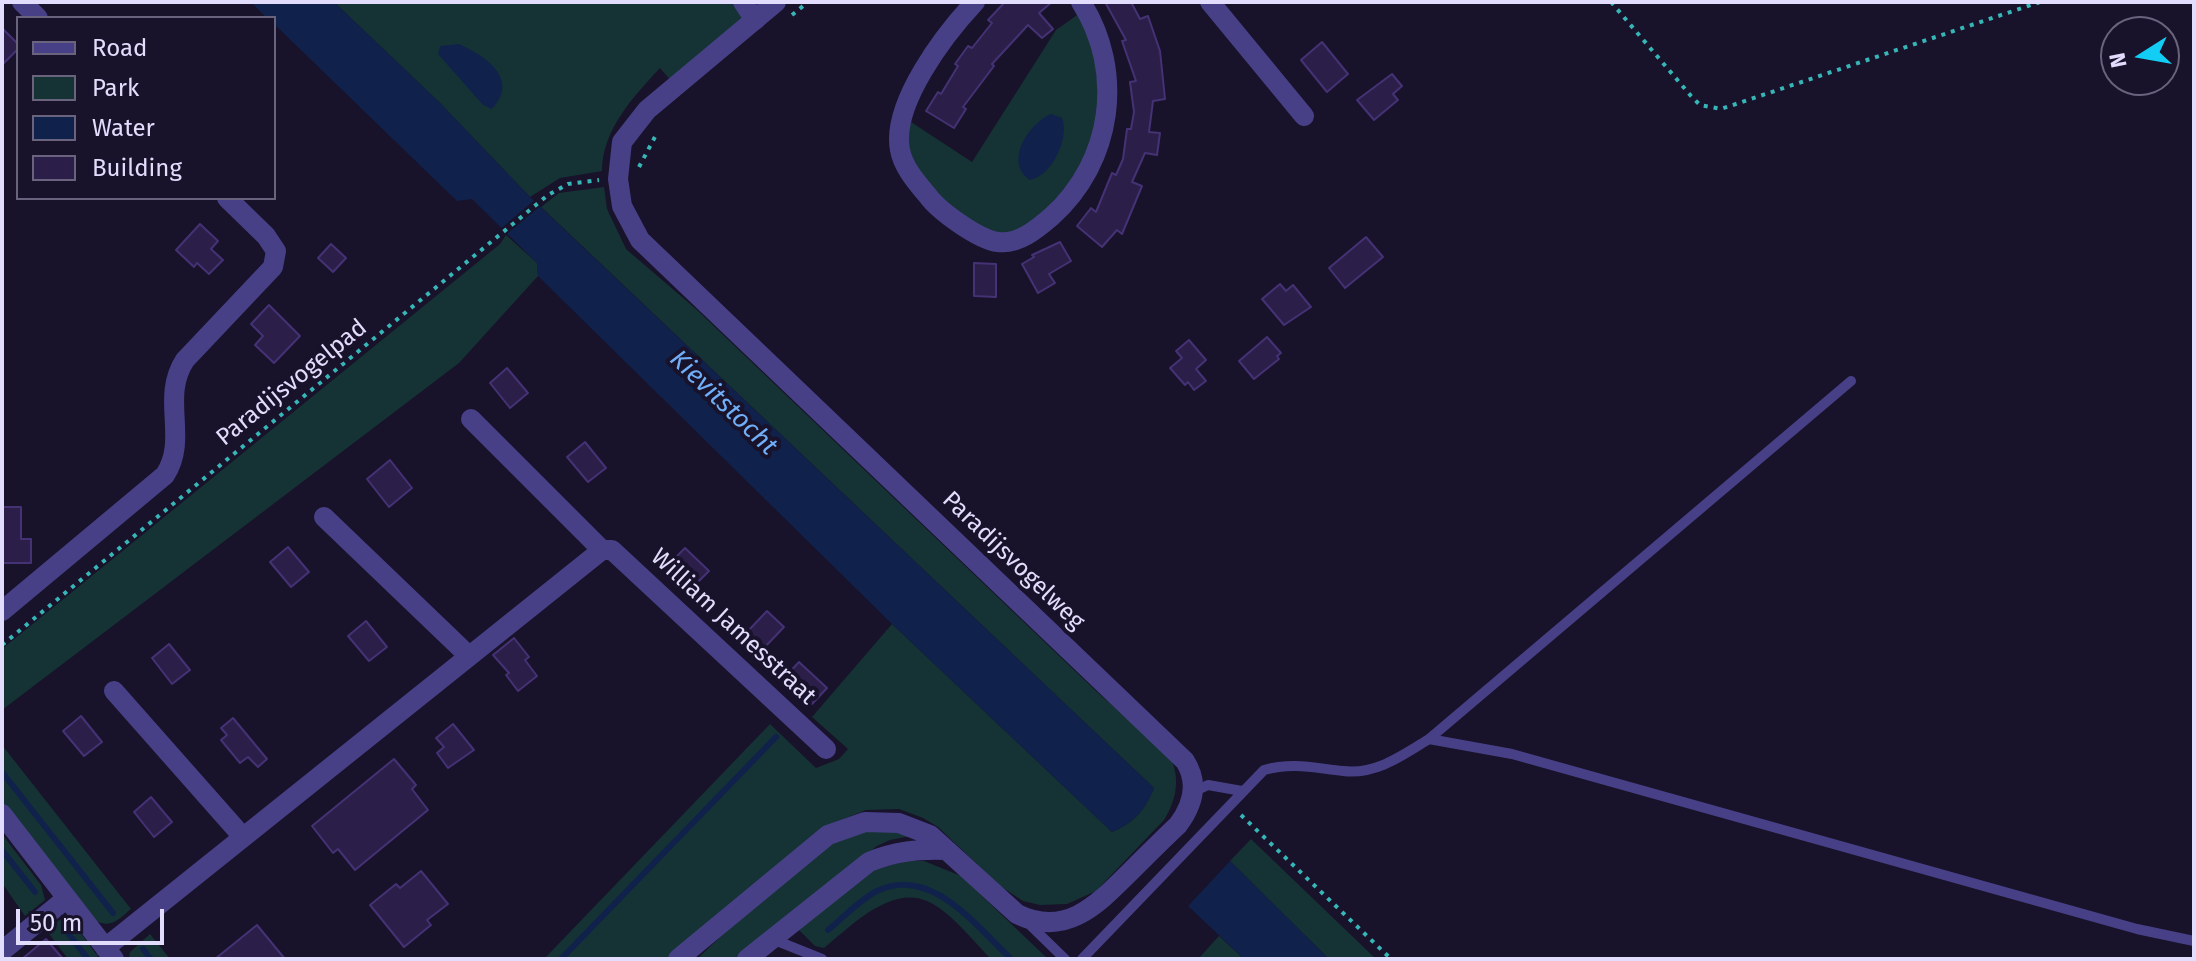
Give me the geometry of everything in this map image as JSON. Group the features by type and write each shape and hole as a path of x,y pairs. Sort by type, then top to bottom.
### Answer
{"street":[{"path":"743,2 755,20"},
{"path":"975,2 953,26 919,76 898,133 900,153 913,177 937,208 997,242 1015,241 1038,229 1062,207 1094,163 1108,110 1107,68 1093,21 1081,2"},
{"path":"1210,2 1304,116"},
{"name":"Paradijsvogelweg","path":"782,10 755,20 647,110 622,142 618,179 622,206 640,240 1185,761 1191,770 1193,792"},
{"path":"2,611 165,475 174,462 176,374 185,360 273,267 276,251 266,236 229,200"},
{"name":"William Jamesstraat","path":"471,419 602,550 612,550 826,749"},
{"path":"324,517 469,656"},
{"path":"2,814 110,953 243,837 602,550"},
{"path":"114,691 243,837"},
{"path":"678,959 828,835 865,822 899,823 930,835 1017,914 1031,921 1048,923 1065,920 1083,913 1102,899 1178,825 1187,813 1193,792"},
{"path":"747,959 869,862 913,849 946,850"},
{"path":"2,951 67,898"}],"lane":[{"path":"1082,959 1264,770 1283,765 1310,765 1346,772 1372,769 1392,762 1429,739 1851,381"},
{"path":"1429,739 1527,758 2137,929 2194,941"},
{"path":"1193,792 1208,785 1242,791"},
{"path":"1017,914 1065,959"},
{"path":"771,939 822,959"}],"path":[{"path":"782,10 808,2"},
{"path":"1611,2 1700,105 1721,109 2040,2"},
{"path":"618,179 629,176 643,164 650,143 663,123"},
{"name":"Paradijsvogelpad","path":"2,645 548,195 568,184 618,179"},
{"path":"1229,805 1391,959"}],"green space":[{"path":"334,2 732,2 746,23 672,82 660,68 630,102 613,128 603,156 602,171 560,178 530,197 440,103"},
{"path":"1080,13 1094,43 1103,108 1086,165 1028,229 1000,236 967,222 927,185 909,151 908,120 972,162 1056,30"},
{"path":"604,187 607,209 626,249 696,309 1096,691 1170,757 1176,781 1168,813 1096,891 1067,904 1040,905 1023,901 1000,886 938,827 923,818 899,809 866,810 831,824 666,959 544,959 770,724 816,768 839,759 848,749 812,717 892,624 1112,832 1138,815 1154,788 541,207 559,193"},
{"path":"506,235 537,263 538,276 459,363 2,710 2,649 500,244"},
{"path":"2,745 131,909 119,919 106,924 96,921 2,803"},
{"path":"881,827 910,836 877,846 738,959 697,959 766,894 828,842"},
{"path":"2,834 41,885 45,900 25,916 2,883"},
{"path":"1251,839 1376,959 1329,959 1230,861"},
{"path":"906,861 924,861 961,876 1048,959 991,959 944,911 927,901 913,898 885,903 824,948 815,946 796,927 865,872"},
{"path":"59,920 75,926 100,959 68,959 47,931"},
{"path":"150,934 170,959 129,959 130,952"},
{"path":"1219,936 1244,959 1198,959"}],"water":[{"name":"Kievitstocht","path":"251,2 334,2 440,103 530,197 1154,788 1138,815 1112,832 892,624 538,276 537,263 472,199 457,201 276,26 276,16 265,16"},
{"path":"459,44 489,62 501,78 500,98 492,109 483,105 438,54 440,46"},
{"path":"1051,114 1062,118 1061,145 1052,164 1030,180 1019,163 1022,144 1035,126"},
{"path":"1230,861 1329,959 1244,959 1188,906"}],"pier":[{"path":"537,198 543,204 503,237 498,231"}],"building":[{"path":"1005,2 1052,2 1039,13 1053,29 1042,38 1028,25 992,64 994,66 963,107 966,109 954,128 926,111 938,92 941,94 958,66 955,64 968,46 972,48 992,23 988,20"},
{"path":"1105,2 1131,2 1140,19 1148,16 1160,51 1165,99 1153,101 1149,132 1160,133 1157,155 1145,153 1132,182 1142,186 1122,234 1117,230 1102,247 1077,226 1091,208 1096,212 1112,173 1116,175 1123,159 1127,129 1131,129 1134,112 1130,82 1136,81 1122,41 1126,40"},
{"path":"2,28 16,42 16,51 2,65"},
{"path":"1322,42 1348,74 1327,92 1301,60"},
{"path":"1392,74 1402,86 1393,94 1398,100 1374,120 1357,100"},
{"path":"200,224 218,241 211,249 223,260 209,274 197,263 194,267 176,250"},
{"path":"1366,237 1383,257 1345,288 1329,268"},
{"path":"1060,242 1071,261 1049,274 1055,283 1038,293 1022,264 1034,257 1032,255"},
{"path":"331,244 346,258 333,272 318,258"},
{"path":"974,263 996,264 996,297 974,296"},
{"path":"1280,284 1286,291 1293,285 1311,307 1284,325 1262,299"},
{"path":"269,305 300,336 274,363 255,345 263,336 251,324"},
{"path":"1267,337 1281,353 1277,356 1279,359 1254,379 1239,361"},
{"path":"1189,340 1206,360 1196,369 1206,381 1194,390 1170,368 1182,358 1176,351"},
{"path":"507,368 528,393 510,408 490,383"},
{"path":"585,442 606,468 588,482 567,457"},
{"path":"390,460 412,488 389,507 367,479"},
{"path":"3,507 21,507 21,539 31,539 31,563 3,563"},
{"path":"288,547 309,572 291,587 270,562"},
{"path":"685,548 709,571 694,586 670,563"},
{"path":"767,611 784,627 763,649 746,633"},
{"path":"366,621 387,647 369,661 348,636"},
{"path":"514,638 529,657 525,660 537,676 518,691 506,675 509,673 493,655"},
{"path":"169,644 190,670 172,684 152,658"},
{"path":"799,662 827,688 812,704 784,678"},
{"path":"81,716 102,742 84,756 63,731"},
{"path":"233,718 267,759 258,767 248,757 240,763 221,740 227,735 221,728"},
{"path":"453,724 474,750 448,768 437,753 444,747 436,738"},
{"path":"394,759 416,785 412,789 428,810 355,870 338,849 333,853 312,826"},
{"path":"151,797 172,822 154,837 134,812"},
{"path":"421,871 448,904 427,920 431,925 404,947 370,905 396,884 400,888"},
{"path":"257,925 285,959 215,959"},
{"path":"46,939 63,959 22,959"}],"waterway":[{"path":"561,959 776,737"},
{"path":"2,772 113,913"},
{"path":"2,850 35,892"},
{"path":"828,930 877,891 897,885 916,886 934,892 951,903 1011,959"},
{"path":"67,932 88,959"},
{"path":"143,949 151,959"}]}
